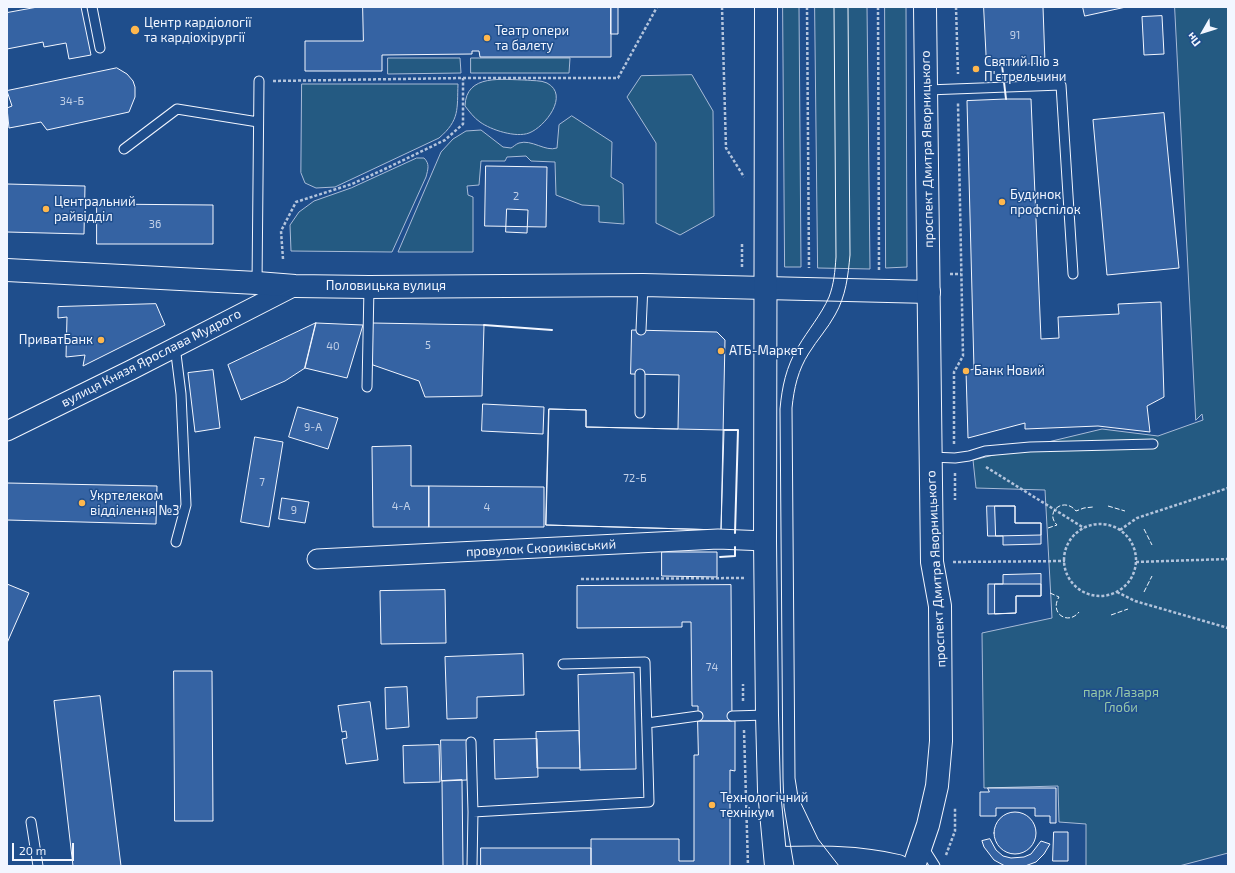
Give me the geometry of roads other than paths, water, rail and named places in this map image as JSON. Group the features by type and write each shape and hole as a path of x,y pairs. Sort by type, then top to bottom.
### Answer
{"main road":[{"path":"766,7 765,541 767,715 769,791 776,862 857,860 881,862 898,866"},
{"name":"проспект Дмитра Яворницького","path":"914,866 922,845 937,786 941,741 940,606 932,562 925,7"},
{"name":"Половицька вулиця","path":"7,270 295,286 369,287 643,285 766,282"},
{"path":"766,282 929,292"}],"street":[{"name":"вулиця Князя Ярослава Мудрого","path":"7,431 131,370 175,346 295,286"},
{"name":"провулок Скориківський","path":"317,560 718,539 765,541"}],"lane":[{"path":"92,7 100,48"},
{"path":"257,283 259,81"},
{"path":"927,90 1061,85 1073,274"},
{"path":"124,149 177,108 258,122"},
{"path":"641,330 643,285"},
{"path":"367,387 369,287"},
{"path":"175,346 181,394 186,505 176,542"},
{"path":"640,374 640,413"},
{"path":"931,457 954,458 969,456 985,451 1030,447 1153,444"},
{"path":"473,812 649,802 645,662 563,664"},
{"path":"732,716 767,715"},
{"path":"647,723 698,716"},
{"path":"471,742 473,812 472,866"},
{"path":"31,822 38,866"},
{"path":"922,845 935,866"}],"tram line":[{"path":"794,866 784,807 783,779 780,409 783,385 790,362 826,304 831,292 834,277 836,257 834,7"},
{"path":"839,866 818,839 798,797 795,778 792,408 795,386 802,366 839,308 846,286 850,255 848,7"}],"place":[{"name":"Центр кардіології та кардіохірургії","path":"135,30"},
{"name":"Театр опери та балету","path":"487,38"},
{"name":"Святий Піо з П'єтрельчини","path":"976,69"},
{"name":"Будинок профспілок","path":"1002,202"},
{"name":"Центральний райвідділ","path":"46,209"},
{"name":"ПриватБанк","path":"101,340"},
{"name":"АТБ-Маркет","path":"721,351"},
{"name":"Банк Новий","path":"966,371"},
{"name":"Укртелеком відділення №3","path":"82,503"},
{"name":"Технологічний технікум","path":"712,805"}],"park label":[{"name":"парк Лазаря Глоби","path":"1121,700"}]}
